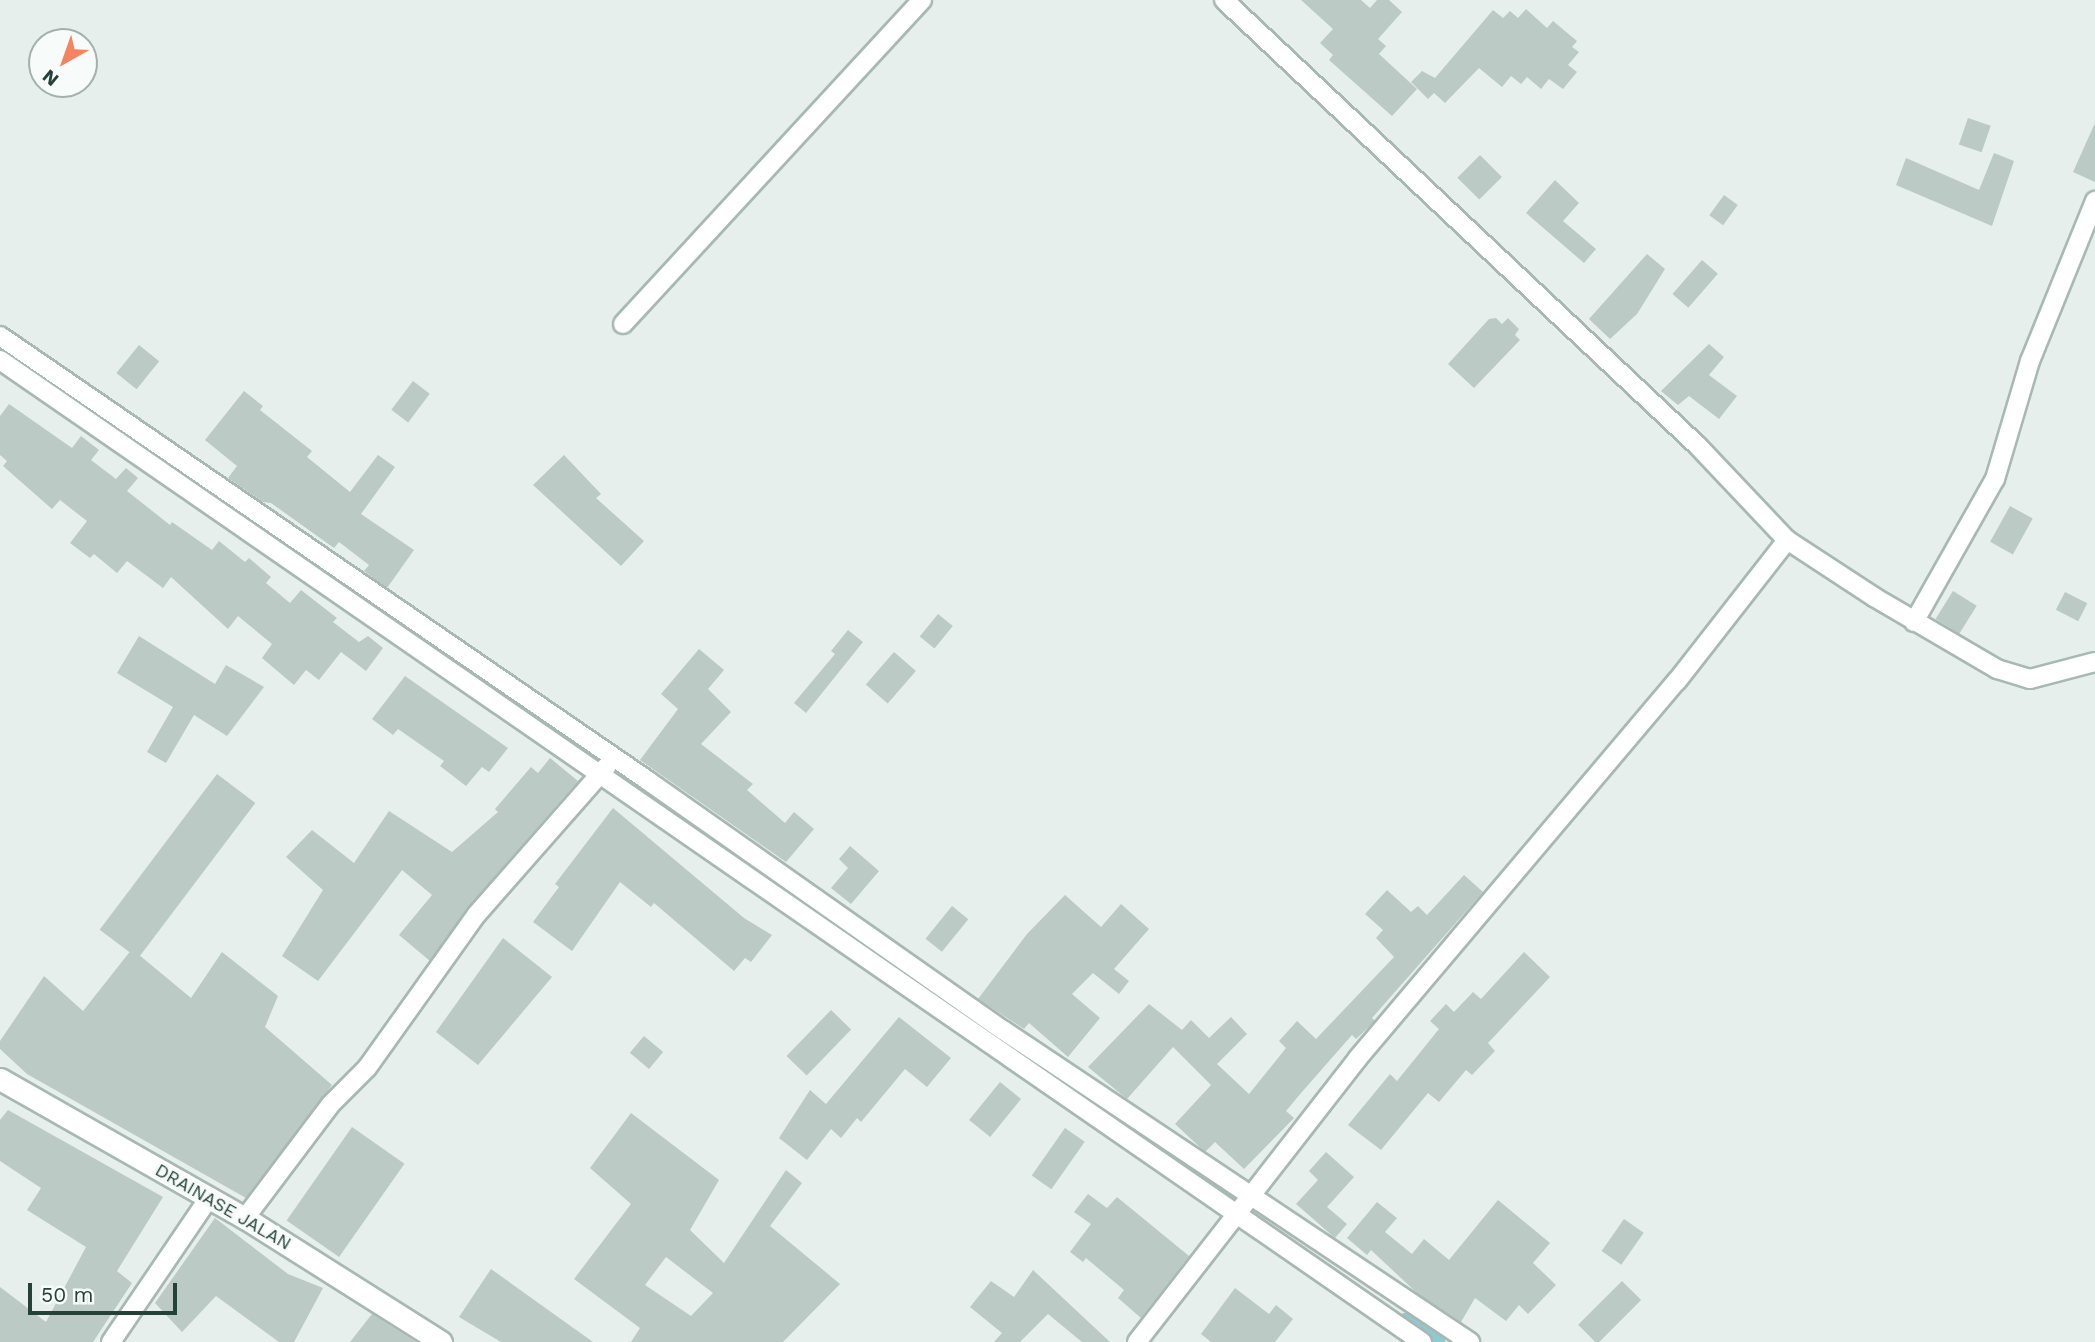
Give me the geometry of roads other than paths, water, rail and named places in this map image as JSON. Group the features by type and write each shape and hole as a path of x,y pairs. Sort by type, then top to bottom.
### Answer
{"street":[{"path":"623,324 922,0"},
{"path":"1224,0 1698,446 1787,540 1914,622 2012,675 2029,678 2095,662"},
{"path":"1914,622 1995,479 2030,360 2095,201"},
{"path":"0,336 1422,1342"},
{"path":"0,360 1253,1194 1470,1342"},
{"path":"1138,1342 1358,1058 1677,681 1787,540"},
{"path":"246,1218 331,1104 366,1068 477,914 607,765"},
{"name":"DRAINASE JALAN","path":"0,1079 246,1218 441,1342"},
{"path":"111,1342 209,1198"}],"waterway":[{"path":"1407,1322 1435,1342"}]}
